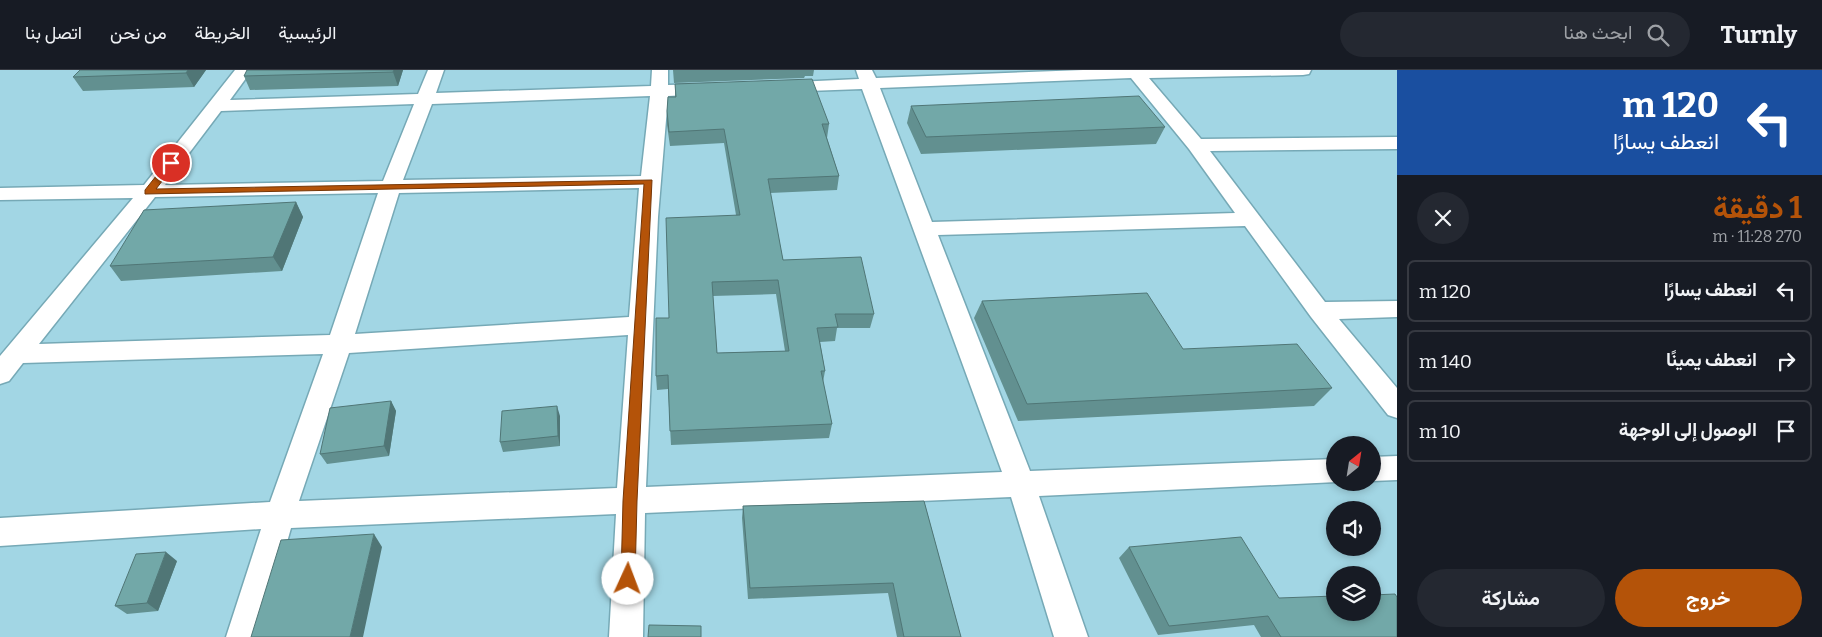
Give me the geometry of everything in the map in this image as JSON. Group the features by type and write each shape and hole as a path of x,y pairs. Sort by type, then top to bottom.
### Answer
{"street":[{"path":"0,374 149,192 244,70"},
{"path":"242,637 280,515 391,186 436,70"},
{"path":"769,87 866,77 1303,70"},
{"path":"1135,72 1196,145 1319,311 1397,407"},
{"path":"866,77 1021,484 1071,637"},
{"path":"217,106 423,100 660,80 729,88"},
{"path":"626,637 630,501 640,325 649,182 660,80"},
{"path":"1196,145 1395,145"},
{"path":"0,194 649,182"},
{"path":"924,229 1251,220"},
{"path":"1319,311 1397,309"},
{"path":"16,354 339,344 640,325"},
{"path":"1381,469 1397,468"},
{"path":"0,532 280,515 1326,471"}],"building":[{"path":"80,70 188,70 186,73 73,77"},
{"path":"247,70 394,70 393,72 244,76"},
{"path":"812,79 829,124 822,124 839,176 768,179 783,260 861,257 874,314 835,314 838,327 817,328 825,371 821,371 832,424 670,431 668,375 656,376 656,318 669,318 666,218 740,215 724,129 669,132 668,97 676,97 675,84","holes":["778,280 789,351 717,353 712,282"]},
{"path":"1139,96 1165,127 926,137 911,106"},
{"path":"296,202 273,257 110,266 144,210"},
{"path":"1147,293 1183,349 1297,344 1332,388 1027,404 982,301"},
{"path":"391,401 384,446 320,454 330,408"},
{"path":"557,406 558,436 500,442 502,411"},
{"path":"924,501 961,637 904,637 893,583 750,588 743,506"},
{"path":"374,534 350,637 251,637 281,540"},
{"path":"1241,537 1279,598 1326,596 1326,621 1381,621 1381,595 1395,594 1397,597 1397,637 1281,637 1268,616 1169,626 1129,547"},
{"path":"166,552 147,603 115,606 136,554"},
{"path":"649,625 701,626 701,637 648,637"}],"route":[{"path":"171,163 149,192 649,182 630,501 628,579"}]}
